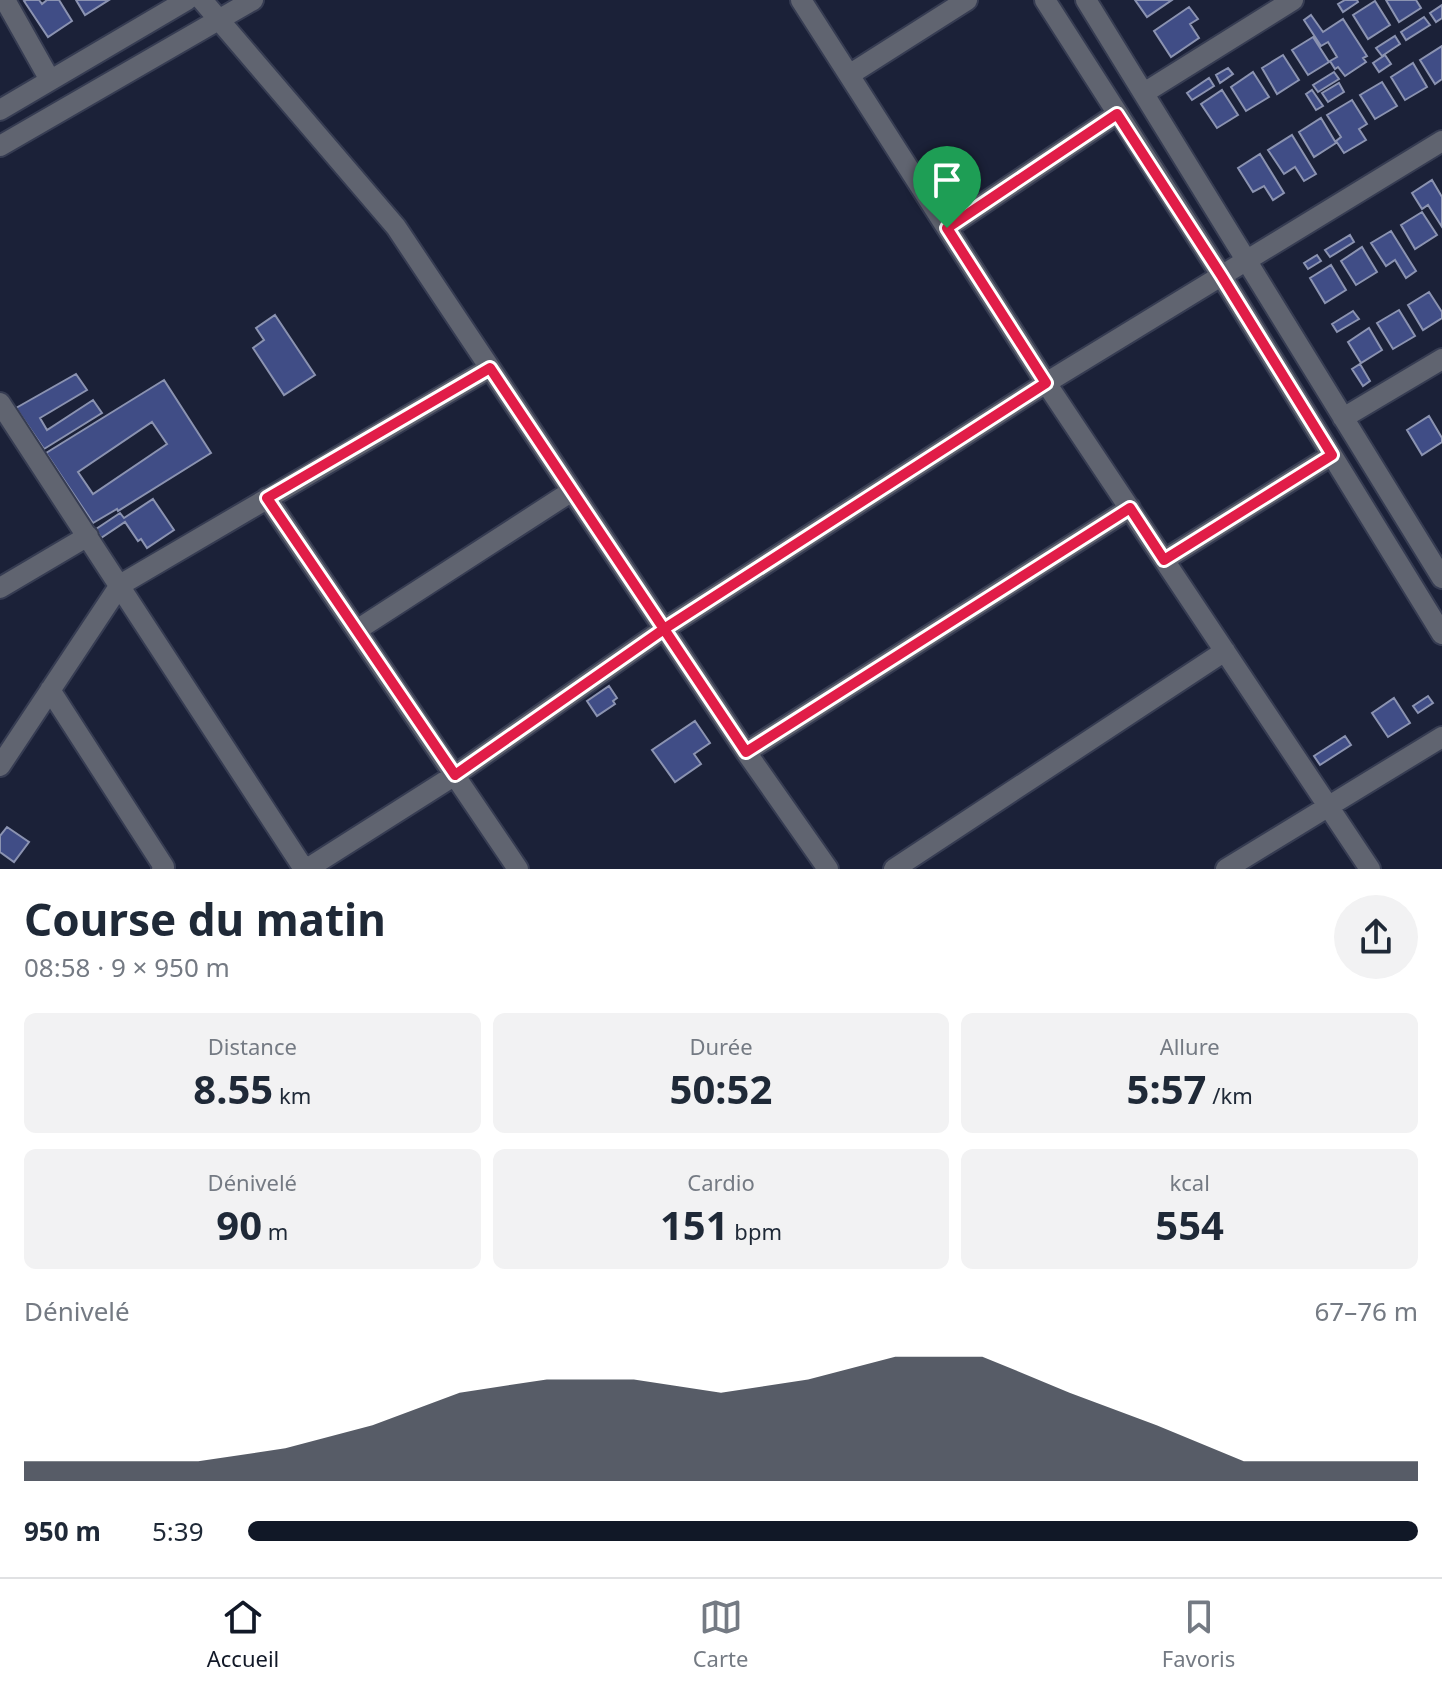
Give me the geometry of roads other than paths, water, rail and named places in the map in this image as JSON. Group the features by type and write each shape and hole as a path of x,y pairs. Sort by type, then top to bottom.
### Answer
{"street":[{"path":"5,0 50,80"},
{"path":"0,110 187,0"},
{"path":"202,0 396,227 746,752 828,869"},
{"path":"0,146 253,0"},
{"path":"801,0 1046,383 1370,869"},
{"path":"849,75 967,0"},
{"path":"1045,0 1221,275 1442,634"},
{"path":"1086,0 1441,574 1414,588"},
{"path":"1144,93 1293,0"},
{"path":"947,228 1117,114"},
{"path":"0,403 311,868 455,775 664,629 1046,383 1442,141"},
{"path":"1343,418 1442,359"},
{"path":"0,766 120,585 490,368"},
{"path":"1164,560 1332,455"},
{"path":"357,630 572,491"},
{"path":"267,498 518,869"},
{"path":"746,752 1130,508"},
{"path":"0,588 88,536"},
{"path":"894,869 1225,651"},
{"path":"50,690 164,867 162,869"},
{"path":"1226,869 1442,737"}]}
